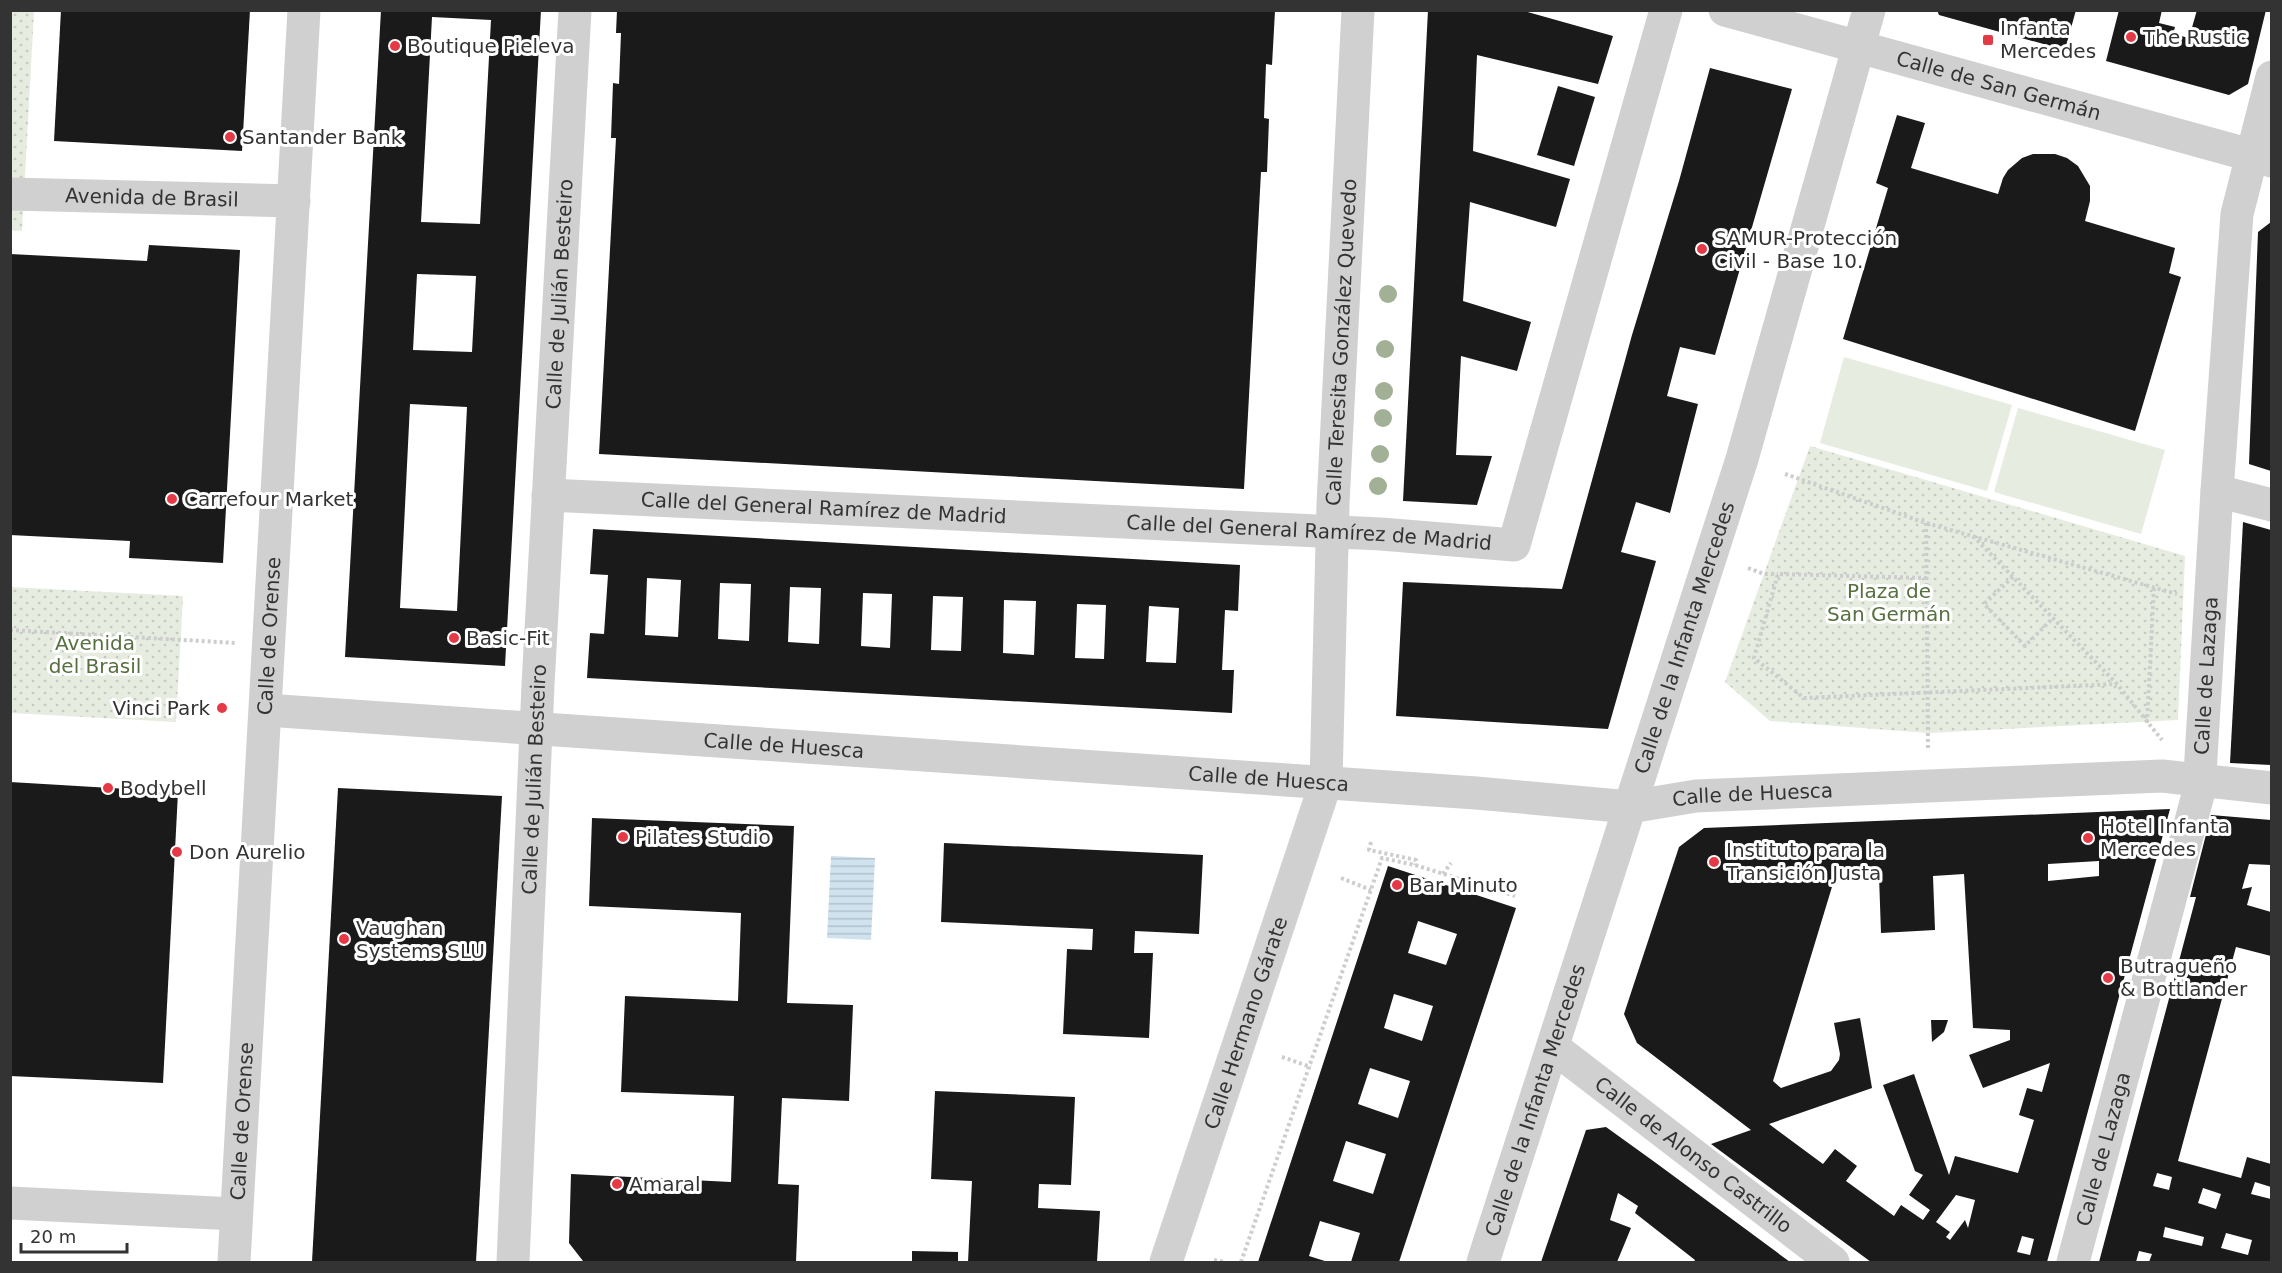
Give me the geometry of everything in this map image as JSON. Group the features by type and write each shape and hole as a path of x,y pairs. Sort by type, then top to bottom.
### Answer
{"street":[{"name":"Calle de Orense","path":"234,1263 304,10"},
{"name":"Calle de Julián Besteiro","path":"513,1263 536,729 575,10"},
{"name":"Calle Teresita González Quevedo","path":"1326,782 1333,533 1358,10"},
{"name":"Calle del General Ramírez de Madrid","path":"548,495 1380,534 1514,545 1666,10"},
{"name":"Calle de San Germán","path":"1725,10 2261,158"},
{"name":"Calle de la Infanta Mercedes","path":"1483,1263 1742,459 1869,10"},
{"name":"Calle de Lazaga","path":"2073,1263 2195,810 2199,780 2237,214 2261,158 2271,77"},
{"name":"Avenida de Brasil","path":"10,194 294,201"},
{"path":"2217,491 2271,505"},
{"name":"Calle de Huesca","path":"266,710 1326,782 1630,807 1708,796 2162,776 2271,788"},
{"name":"Calle Hermano Gárate","path":"1166,1263 1326,782"},
{"name":"Calle de Alonso Castrillo","path":"1553,1047 1833,1263"},
{"path":"10,1203 237,1214"}],"path":[{"path":"1785,474 1926,523 2210,602"},
{"path":"1926,523 1929,749"},
{"path":"1972,536 2117,684 2162,740"},
{"path":"1748,568 1764,574 1927,578"},
{"path":"1778,574 1754,658 1804,698 2117,684"},
{"path":"2013,577 1984,604 2025,646 2053,618"},
{"path":"2147,723 2154,588"},
{"path":"10,630 270,645"},
{"path":"1371,842 1369,850 1416,860 1415,865"},
{"path":"1241,1263 1382,858 1415,865 1515,896"},
{"path":"1443,874 1451,863"},
{"path":"1341,879 1371,890"},
{"path":"1282,1057 1311,1067"},
{"path":"1214,1260 1225,1263"}],"green space":[{"path":"10,11 34,11 22,231 10,230"},
{"path":"1844,357 2012,405 1987,491 1820,443"},
{"path":"2018,408 2165,450 2141,534 1994,492"},
{"name":"Plaza de San Germán","path":"1810,446 2185,556 2178,720 1928,733 1770,721 1725,682"},
{"name":"Avenida del Brasil","path":"10,587 183,596 176,722 11,713"}],"water":[{"path":"831,856 875,858 871,940 827,938"}],"building":[{"path":"61,10 250,10 242,151 54,141"},
{"path":"381,10 541,10 505,666 345,657","holes":["432,17 491,20 480,224 421,222","417,274 476,276 472,352 413,350","410,404 467,407 457,611 400,608"]},
{"path":"617,10 1275,11 1272,65 1266,64 1264,118 1269,119 1267,172 1261,172 1244,489 599,454 616,138 611,138 613,83 619,84 621,33 616,33"},
{"path":"1428,10 1520,10 1613,36 1598,84 1477,55 1473,151 1570,179 1556,227 1470,202 1463,301 1531,322 1517,371 1461,356 1456,455 1492,456 1477,505 1403,501"},
{"path":"1937,10 2076,10 2065,50 1939,15"},
{"path":"2119,10 2162,10 2159,23 2175,27 2173,34 2189,38 2197,10 2266,10 2248,84 2229,95 2106,61"},
{"path":"1710,68 1792,89 1715,355 1680,347 1667,396 1698,404 1670,513 1636,502 1621,552 1656,561 1608,729 1396,716 1403,582 1562,589 1632,335 1679,181"},
{"path":"1558,86 1595,97 1574,166 1537,155"},
{"path":"1897,115 1925,123 1911,168 1998,194 2008,170 2022,158 2033,154 2055,154 2067,158 2078,166 2090,186 2090,201 2085,221 2175,248 2169,273 2181,277 2135,431 1843,339 1888,188 1876,183"},
{"path":"2271,222 2271,471 2249,464 2258,232"},
{"path":"149,245 240,250 223,563 129,558 130,541 10,535 10,254 147,261"},
{"path":"2243,522 2271,530 2271,765 2230,763"},
{"path":"593,529 1240,565 1238,611 1225,610 1222,670 1234,670 1232,713 587,678 590,633 604,634 608,575 590,574","holes":["647,578 681,580 678,637 645,635","720,583 751,584 749,641 718,639","790,587 821,588 819,644 788,642","863,593 892,594 890,648 861,646","933,596 963,597 961,651 931,650","1004,600 1036,601 1034,655 1003,653","1077,604 1106,605 1104,659 1075,658","1149,606 1179,608 1176,663 1146,662"]},
{"path":"10,782 178,792 163,1083 10,1076"},
{"path":"338,788 502,796 476,1262 312,1262"},
{"path":"2170,809 2047,1262 1871,1262 1711,1144 1751,1130 1637,1043 1624,1014 1679,847 1704,828","holes":["2099,861 2099,876 2048,881 2048,864","1964,874 1973,1028 2010,1030 2010,1040 1969,1055 1983,1088 2050,1063 2042,1092 2027,1088 2019,1115 2034,1120 2018,1173 1955,1156 1949,1175 1914,1074 1883,1085 1915,1171 1923,1175 1909,1195 1930,1210 1923,1220 1901,1205 1894,1216 1846,1181 1857,1166 1835,1149 1823,1164 1769,1124 1872,1088 1860,1018 1834,1023 1840,1054 1839,1060 1831,1071 1781,1088 1773,1081 1835,877 1879,876 1881,933 1935,930 1933,876","1956,1195 1975,1200 1968,1228 1965,1220 1950,1240 1946,1237 1950,1232 1936,1222","2022,1236 2034,1239 2030,1255 2017,1252"]},
{"path":"2211,815 2271,820 2271,865 2249,864 2242,889 2252,887 2247,905 2271,912 2271,956 2236,947 2178,1161 2241,1178 2247,1157 2271,1164 2271,1187 2255,1182 2251,1194 2271,1199 2271,1262 2149,1262 2152,1254 2139,1251 2136,1262 2099,1262 2196,897 2190,897","holes":["2157,1173 2172,1177 2169,1190 2153,1186","2203,1188 2221,1194 2216,1209 2198,1203","2165,1227 2204,1237 2202,1246 2163,1237","2226,1233 2252,1240 2248,1255 2221,1248"]},
{"path":"592,818 794,826 787,1003 853,1005 849,1101 782,1098 778,1184 799,1185 796,1262 583,1261 569,1243 571,1174 731,1182 734,1096 621,1092 625,996 738,1001 741,913 589,906"},
{"path":"944,843 1203,855 1199,934 1135,931 1134,953 1153,953 1149,1038 1063,1034 1067,949 1092,950 1093,929 941,922"},
{"path":"1388,866 1516,908 1399,1262 1351,1262 1360,1233 1320,1221 1309,1256 1328,1262 1258,1262","holes":["1418,921 1457,934 1446,965 1408,953","1394,994 1433,1006 1422,1041 1384,1028","1370,1068 1410,1081 1398,1118 1358,1104","1346,1141 1386,1154 1373,1194 1333,1181"]},
{"path":"1931,1020 1948,1020 1944,1032 1932,1042"},
{"path":"935,1091 1075,1097 1071,1185 1039,1184 1038,1208 1100,1211 1097,1262 968,1262 972,1181 931,1179"},
{"path":"1606,1127 1790,1262 1694,1262 1695,1260 1635,1213 1638,1206 1618,1193 1610,1220 1631,1228 1617,1262 1541,1262 1586,1130"},
{"path":"912,1251 958,1252 958,1262 912,1262"}],"place":[{"name":"The Rustic","path":"2131,37"},
{"name":"Infanta Mercedes","path":"1988,40"},
{"name":"Boutique Pieleva","path":"395,46"},
{"name":"Santander Bank","path":"230,137"},
{"name":"SAMUR-Protección Civil - Base 10.","path":"1702,249"},
{"name":"Carrefour Market","path":"172,499"},
{"name":"Basic-Fit","path":"454,638"},
{"name":"Vinci Park","path":"222,708"},
{"name":"Bodybell","path":"108,788"},
{"name":"Pilates Studio","path":"623,837"},
{"name":"Hotel Infanta Mercedes","path":"2088,838"},
{"name":"Don Aurelio","path":"177,852"},
{"name":"Instituto para la Transición Justa","path":"1714,862"},
{"name":"Bar Minuto","path":"1397,885"},
{"name":"Vaughan Systems SLU","path":"344,939"},
{"name":"Butragueño & Bottlander","path":"2108,978"},
{"name":"Amaral","path":"617,1184"}]}
